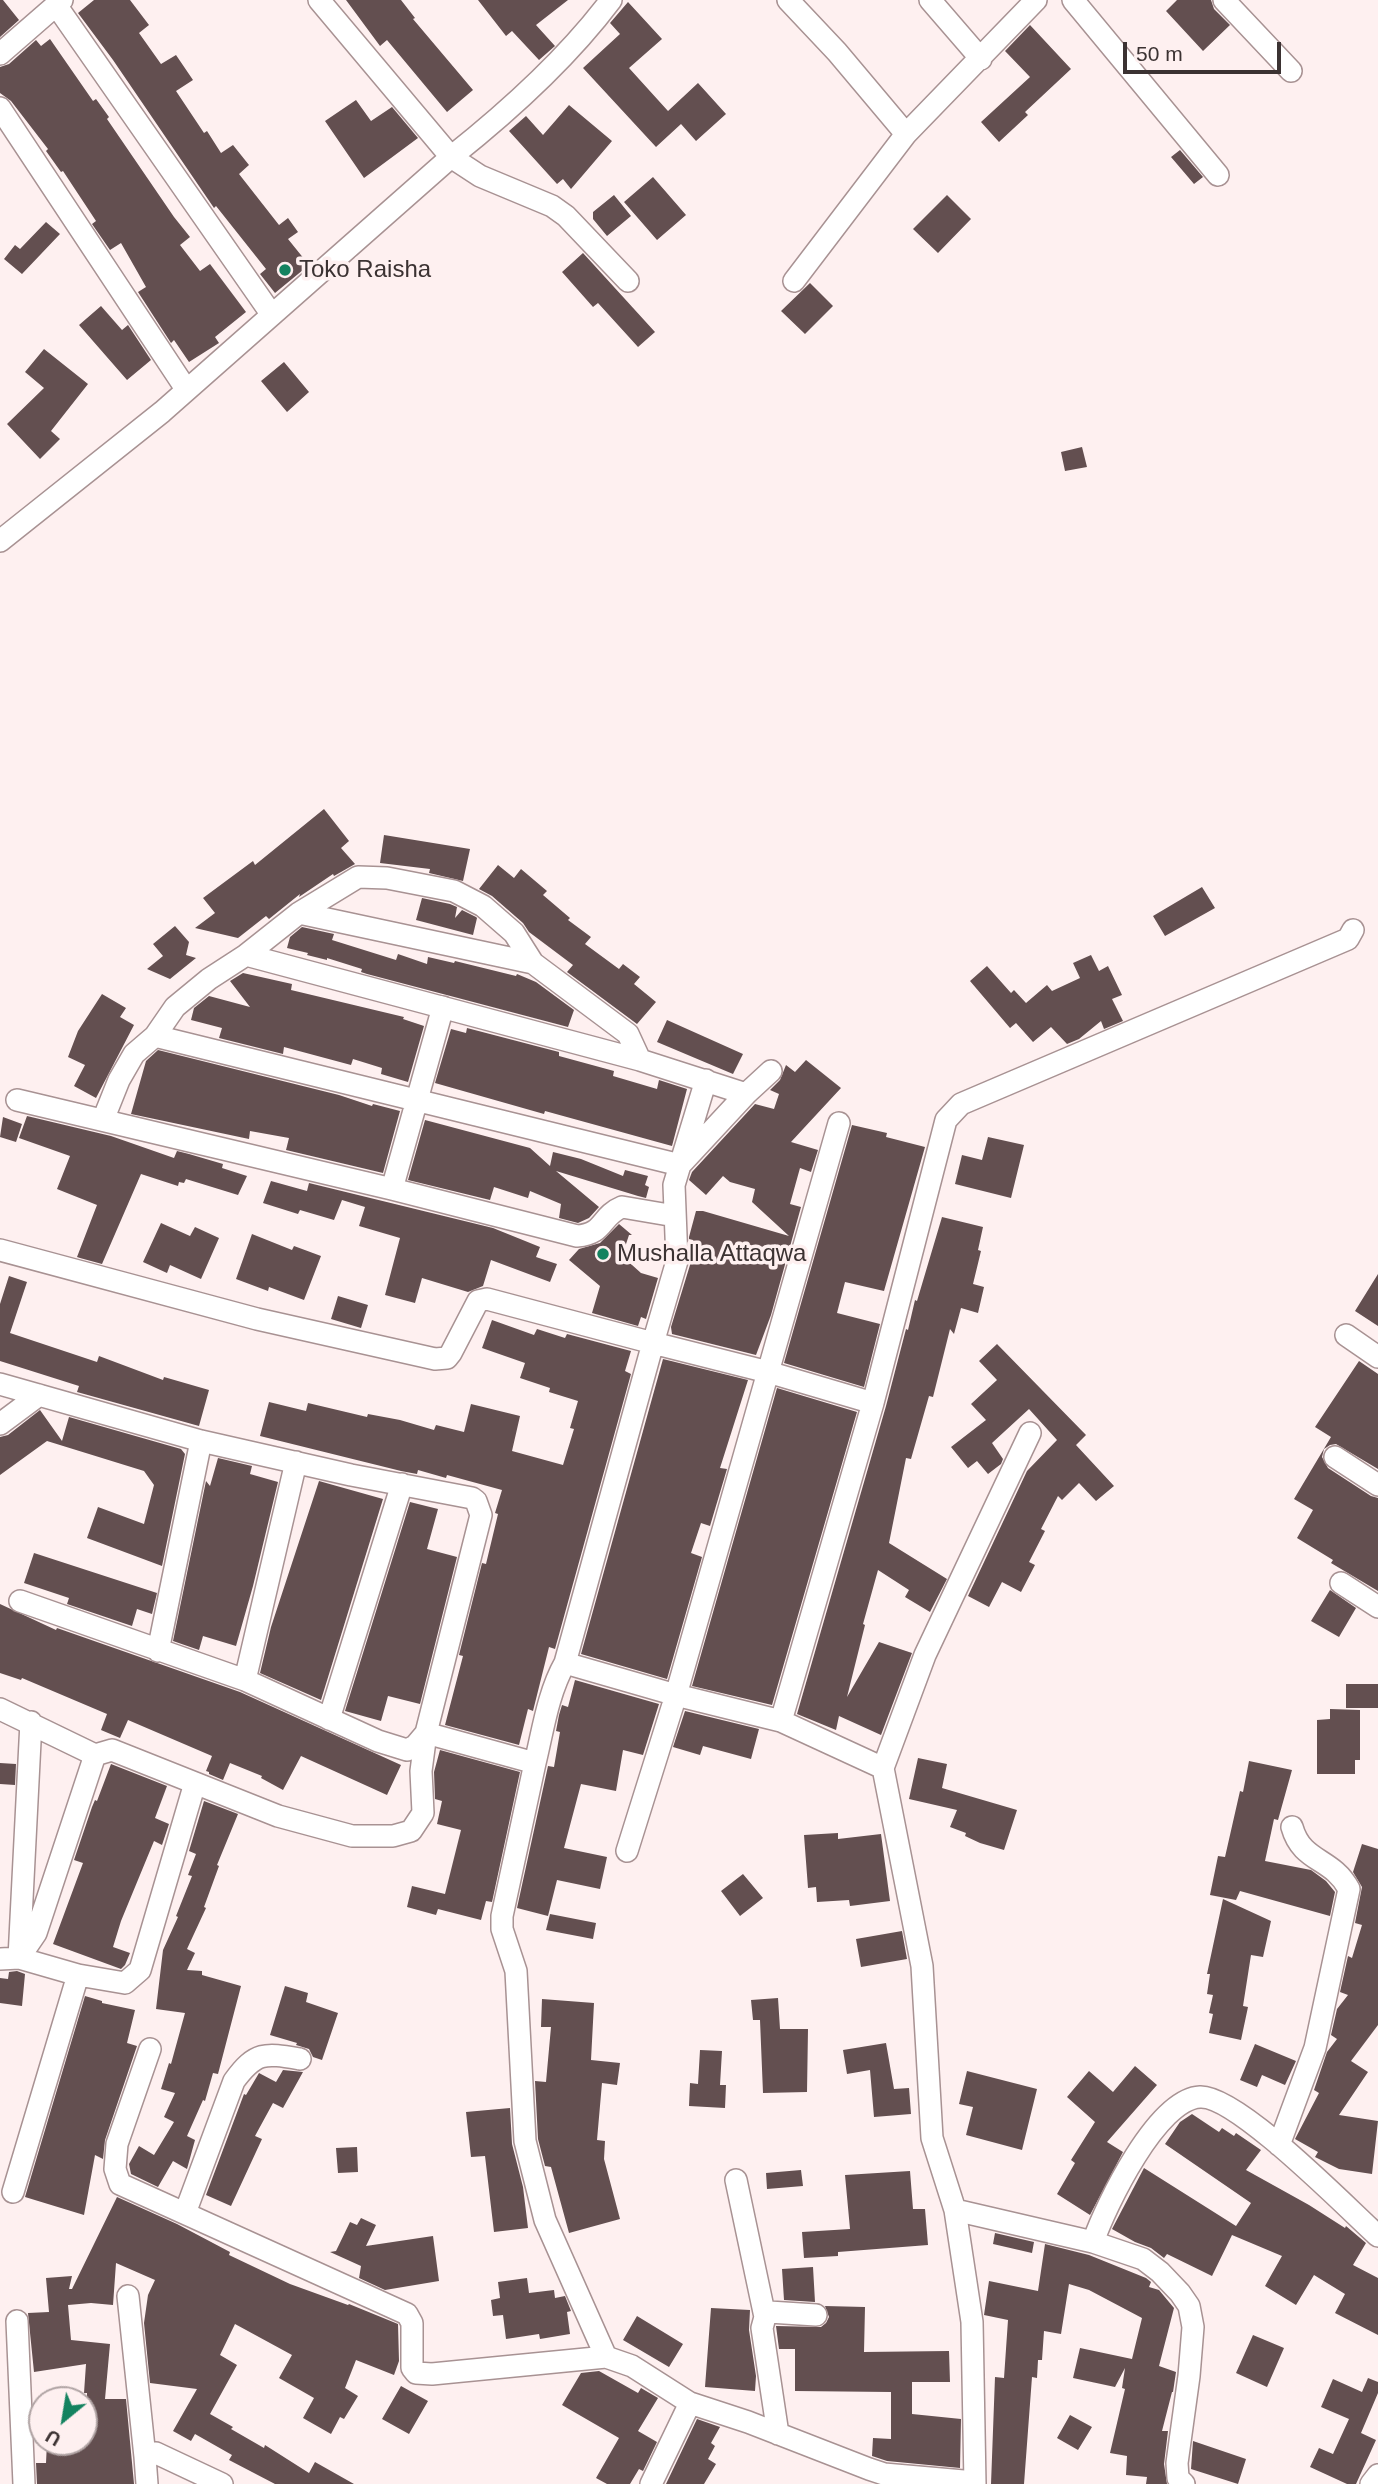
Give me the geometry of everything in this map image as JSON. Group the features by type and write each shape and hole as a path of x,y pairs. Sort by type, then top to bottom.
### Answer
{"street":[{"path":"319,0 451,157 480,176 552,206 566,216 628,281"},
{"path":"788,0 837,52 906,134"},
{"path":"930,0 981,59"},
{"path":"794,281 906,134 1036,0"},
{"path":"1073,0 1218,175"},
{"path":"1224,0 1291,71"},
{"path":"0,541 151,421 492,124 554,65 607,1"},
{"path":"0,54 59,3 272,315"},
{"path":"0,108 186,389"},
{"path":"103,1120 119,1080 134,1054 155,1036 175,1007 299,913 358,877 387,878 454,891 483,906 514,933 533,963 628,1034 640,1060"},
{"path":"299,913 533,963"},
{"path":"781,1721 873,1403 946,1120 961,1104 1348,939 1353,930"},
{"path":"246,955 640,1060 746,1094"},
{"path":"392,1189 443,1007"},
{"path":"155,1036 680,1165"},
{"path":"680,1165 746,1094 771,1072"},
{"path":"606,2357 545,2220 525,2141 516,1971 502,1929 502,1916 545,1717 565,1663 677,1261 674,1185 706,1080"},
{"path":"18,1100 577,1236 589,1235 599,1228 613,1210 621,1207 675,1216"},
{"path":"627,1851 676,1695 839,1123"},
{"path":"0,1250 257,1319 435,1359 447,1357 451,1353 478,1301 487,1299 768,1372 873,1403"},
{"path":"1346,1335 1378,1357"},
{"path":"0,1384 201,1441 472,1498 476,1501 481,1515 426,1733 421,1772 422,1813 411,1831 393,1836 352,1836 278,1816 112,1750 95,1755 0,1709"},
{"path":"0,1424 39,1395"},
{"path":"150,2049 117,2144 115,2169 120,2184 407,2314 412,2323 412,2368 416,2373 432,2374 606,2357 632,2366 690,2403 884,2474 975,2483 972,2322 955,2210 932,2137 922,1966 883,1768 926,1655 1030,1433"},
{"path":"158,1651 201,1441"},
{"path":"1335,1457 1378,1485"},
{"path":"245,1680 296,1462"},
{"path":"329,1718 401,1484"},
{"path":"1341,1583 1378,1607"},
{"path":"20,1601 245,1680 378,1741 407,1750 415,1746 426,1733"},
{"path":"565,1663 676,1695 781,1721 883,1768"},
{"path":"10,1959 31,1722"},
{"path":"426,1733 536,1763"},
{"path":"10,1959 36,1933 95,1755"},
{"path":"10,1959 125,1983 140,1970 195,1783"},
{"path":"1279,2145 1315,2048 1349,1889 1343,1878 1329,1864 1308,1854 1296,1842 1292,1827"},
{"path":"13,2192 78,1975"},
{"path":"185,2213 234,2081 247,2064 261,2057 274,2055 300,2059"},
{"path":"1093,2242 1124,2173 1161,2121 1185,2100 1202,2096 1241,2113 1378,2236"},
{"path":"736,2180 765,2317"},
{"path":"955,2210 1093,2242 1143,2259 1180,2293 1189,2306 1193,2327 1177,2463 1178,2478 1184,2484"},
{"path":"128,2297 147,2484"},
{"path":"778,2434 762,2328 765,2317 769,2312 816,2315"},
{"path":"17,2321 24,2484"},
{"path":"651,2484 690,2403"},
{"path":"145,2457 149,2454 162,2455 222,2484"},
{"path":"1371,2484 1378,2475"}],"building":[{"path":"0,0 3,0 19,20 0,37"},
{"path":"94,0 130,0 149,25 139,33 161,64 176,55 193,80 176,91 204,133 207,131 221,153 233,145 249,165 239,174 279,225 288,218 298,232 288,239 309,265 275,293 260,274 266,269 216,206 214,208 78,13"},
{"path":"346,0 401,0 415,18 413,19 473,90 447,112 387,40 380,46"},
{"path":"478,0 568,0 536,25 555,46 539,60 512,31 506,36"},
{"path":"1177,0 1211,0 1214,9 1230,25 1203,51 1166,11"},
{"path":"628,2 662,39 629,68 668,111 698,83 726,114 696,141 681,124 656,147 583,68 620,34 610,23"},
{"path":"1030,25 1071,69 1025,112 1028,115 999,142 981,122 1030,77 1005,51"},
{"path":"50,39 93,101 96,99 109,117 107,119 190,237 180,245 200,271 210,264 246,312 215,337 219,343 189,362 174,340 171,343 138,292 146,287 121,243 110,250 92,224 96,221 63,171 61,172 46,151 48,149 11,101 0,93 0,67 9,64 36,40 41,46"},
{"path":"356,100 371,121 392,107 418,138 364,178 325,121"},
{"path":"569,105 612,141 571,189 563,179 557,184 509,131 526,116 543,135"},
{"path":"1180,150 1203,177 1194,184 1171,157"},
{"path":"653,177 686,215 657,240 624,202"},
{"path":"614,195 631,216 607,236 593,219 593,212"},
{"path":"947,195 971,219 938,253 913,229"},
{"path":"46,222 60,234 22,274 4,259 15,245 20,249"},
{"path":"583,253 655,332 638,347 598,303 593,307 562,272"},
{"path":"810,283 833,306 805,334 781,311"},
{"path":"101,306 122,330 128,325 151,360 127,380 79,325"},
{"path":"44,349 88,384 51,431 60,439 40,459 7,424 44,388 25,372"},
{"path":"284,362 309,392 287,412 261,381"},
{"path":"1082,447 1087,467 1065,471 1061,452"},
{"path":"324,809 349,841 341,848 355,864 334,876 333,874 299,897 300,894 269,919 266,916 238,938 195,928 215,913 203,898 253,861 255,865"},
{"path":"384,835 470,849 463,881 429,873 430,869 380,863"},
{"path":"498,865 514,878 521,869 547,891 543,895 570,918 568,920 591,937 585,944 619,969 623,964 640,977 634,984 656,1002 637,1024 567,972 573,965 529,932 523,923 492,896 479,889"},
{"path":"1202,887 1215,908 1165,936 1153,916"},
{"path":"422,898 457,907 455,918 462,910 476,917 473,935 416,920"},
{"path":"175,926 189,942 186,955 196,958 170,979 147,969 163,956 153,944"},
{"path":"302,927 334,934 332,940 396,960 398,954 427,964 428,957 516,976 517,974 536,982 574,1010 568,1027 367,974 361,972 362,969 287,948 290,937"},
{"path":"1091,955 1099,971 1108,966 1122,995 1112,999 1123,1021 1104,1029 1101,1021 1079,1039 1067,1044 1051,1027 1033,1042 1016,1023 1010,1028 970,981 987,966 1011,993 1014,990 1026,1003 1047,985 1052,991 1080,978 1073,963"},
{"path":"243,973 292,984 291,990 404,1017 403,1019 424,1026 408,1082 381,1074 382,1068 353,1059 351,1065 284,1047 283,1054 219,1038 222,1028 191,1020 194,1008 209,996 250,1007 230,981"},
{"path":"102,994 126,1008 120,1017 134,1025 96,1098 74,1086 85,1065 68,1057 78,1031"},
{"path":"667,1020 743,1054 733,1074 657,1042"},
{"path":"467,1028 559,1052 559,1056 614,1071 613,1076 657,1089 659,1080 687,1089 672,1146 435,1083 451,1029 466,1033"},
{"path":"158,1050 400,1111 383,1173 286,1150 289,1138 250,1131 249,1139 131,1114 146,1061"},
{"path":"806,1060 841,1088 791,1142 818,1150 811,1172 800,1168 790,1204 801,1207 771,1315 756,1355 672,1334 671,1327 690,1265 693,1240 689,1237 696,1211 789,1236 752,1202 755,1189 730,1182 723,1176 706,1195 689,1180 692,1172 755,1104 774,1109 779,1094 770,1090 780,1080 786,1065 795,1072"},
{"path":"27,1116 111,1136 174,1158 177,1151 189,1154 223,1164 222,1168 247,1176 238,1195 186,1179 184,1183 179,1182 178,1186 141,1174 102,1264 77,1257 97,1205 57,1189 70,1156 19,1138"},
{"path":"3,1117 22,1124 16,1142 0,1137"},
{"path":"425,1120 530,1148 550,1166 553,1152 581,1159 623,1176 625,1170 648,1176 645,1185 649,1187 646,1198 556,1171 599,1207 589,1218 578,1223 559,1218 561,1204 530,1191 528,1198 494,1187 490,1200 408,1180"},
{"path":"852,1125 887,1133 886,1137 925,1147 884,1291 845,1282 837,1313 880,1324 864,1387 784,1363"},
{"path":"988,1137 1024,1145 1011,1198 955,1184 962,1155 982,1160"},
{"path":"271,1181 307,1191 309,1183 493,1228 540,1247 536,1257 557,1264 550,1282 491,1260 483,1286 468,1292 422,1278 415,1303 385,1295 400,1238 359,1226 365,1207 342,1200 334,1220 300,1210 298,1214 263,1203"},
{"path":"942,1217 983,1227 978,1250 981,1251 973,1284 984,1287 978,1313 961,1308 954,1334 950,1329 933,1397 929,1396 911,1459 906,1458 889,1543 947,1579 930,1612 905,1597 909,1590 878,1570 847,1697 879,1642 912,1653 881,1735 839,1716 836,1730 797,1714 906,1329 908,1330"},
{"path":"161,1223 190,1236 195,1227 219,1238 201,1279 170,1265 167,1273 143,1262"},
{"path":"619,1224 632,1235 629,1235 622,1256 641,1273 658,1278 646,1319 641,1317 638,1326 592,1313 600,1286 569,1260 579,1249 600,1243"},
{"path":"252,1234 292,1250 294,1246 321,1256 304,1300 236,1279"},
{"path":"1378,1274 1378,1326 1355,1311"},
{"path":"9,1276 27,1282 10,1333 97,1362 99,1356 163,1380 164,1377 209,1390 199,1426 77,1392 79,1386 0,1361 0,1304"},
{"path":"338,1296 368,1305 361,1328 331,1319"},
{"path":"492,1320 534,1335 537,1329 565,1338 567,1334 631,1351 625,1371 631,1374 555,1649 549,1647 533,1711 528,1709 519,1745 445,1725 463,1656 459,1655 482,1563 486,1564 502,1490 447,1475 446,1478 418,1470 417,1474 401,1471 260,1436 269,1402 306,1411 308,1403 367,1417 368,1414 400,1420 434,1430 436,1425 464,1432 471,1404 520,1416 512,1451 563,1465 574,1429 570,1428 578,1401 549,1392 550,1388 520,1378 525,1363 482,1348"},
{"path":"997,1344 1086,1435 1076,1445 1114,1486 1096,1501 1079,1483 1062,1500 1058,1496 1041,1529 1045,1531 1029,1562 1035,1565 1021,1592 1002,1582 989,1607 968,1596 1027,1471 1057,1440 1029,1409 992,1443 1003,1459 1001,1464 988,1474 977,1461 968,1468 951,1447 986,1420 971,1404 997,1380 979,1361"},
{"path":"663,1359 748,1380 720,1468 727,1469 710,1526 701,1523 691,1553 702,1557 667,1679 581,1654"},
{"path":"1359,1361 1378,1374 1378,1469 1336,1444 1324,1449 1322,1457 1328,1468 1378,1498 1378,1591 1331,1563 1333,1560 1297,1538 1313,1510 1294,1499 1331,1437 1315,1427"},
{"path":"777,1388 857,1412 772,1705 692,1686"},
{"path":"40,1410 62,1441 69,1417 181,1449 185,1454 162,1566 87,1538 98,1507 144,1524 154,1485 144,1471 47,1441 0,1475 0,1437 8,1435"},
{"path":"218,1458 252,1466 250,1474 278,1482 236,1646 203,1636 199,1650 173,1641 206,1481 210,1486"},
{"path":"319,1481 383,1499 321,1700 260,1673 271,1627"},
{"path":"410,1502 438,1509 427,1549 457,1557 420,1704 388,1696 381,1721 345,1711"},
{"path":"34,1553 157,1593 152,1614 137,1609 132,1626 67,1604 69,1598 24,1583"},
{"path":"1330,1590 1356,1608 1339,1637 1311,1621"},
{"path":"0,1604 56,1630 57,1628 240,1692 401,1765 387,1795 301,1756 283,1790 261,1778 262,1776 230,1763 223,1780 206,1771 212,1756 128,1720 120,1738 101,1730 107,1714 22,1678 21,1680 0,1673"},
{"path":"575,1680 659,1704 643,1755 623,1750 616,1791 581,1784 564,1848 607,1857 600,1889 557,1880 548,1916 517,1908 548,1766 554,1767 560,1732 556,1731 559,1715 562,1705 568,1707"},
{"path":"1346,1684 1378,1684 1378,1708 1346,1708"},
{"path":"1330,1709 1360,1710 1360,1760 1355,1760 1355,1774 1317,1774 1317,1720 1330,1719"},
{"path":"685,1711 759,1729 751,1759 703,1746 700,1755 673,1747"},
{"path":"440,1750 520,1772 492,1902 486,1901 481,1920 438,1909 436,1915 407,1907 412,1886 445,1894 461,1830 437,1824 442,1801 435,1799 434,1772"},
{"path":"918,1758 947,1764 942,1788 1017,1810 1004,1850 980,1843 965,1836 966,1833 950,1827 957,1810 909,1799"},
{"path":"1249,1761 1292,1770 1278,1820 1274,1819 1265,1861 1311,1870 1326,1881 1335,1892 1330,1916 1240,1891 1236,1900 1210,1895 1218,1856 1225,1857"},
{"path":"0,1763 16,1764 15,1785 0,1784"},
{"path":"111,1764 167,1786 155,1818 169,1824 162,1845 154,1841 121,1921 113,1947 130,1953 121,1969 53,1944 83,1863 74,1860 92,1807 95,1800 97,1801"},
{"path":"204,1801 238,1814 217,1865 219,1866 204,1907 206,1908 187,1949 195,1953 187,1970 202,1971 202,1975 241,1986 218,2074 213,2073 205,2101 203,2100 187,2136 195,2140 187,2169 173,2161 158,2187 131,2174 129,2164 139,2146 154,2155 174,2122 164,2117 175,2093 161,2089 185,2013 156,2009 163,1950 192,1876 188,1875 196,1854 189,1851"},
{"path":"838,1833 838,1839 881,1834 890,1901 850,1906 849,1900 817,1902 816,1887 808,1888 804,1835"},
{"path":"1362,1844 1378,1849 1378,2025 1351,2061 1368,2072 1339,2115 1378,2121 1372,2174 1339,2169 1315,2157 1318,2152 1295,2139 1319,2093 1314,2090 1327,2052 1337,2039 1331,2035 1337,2009 1348,1995 1340,1992 1348,1956 1352,1958 1362,1925 1355,1923 1362,1887 1353,1872"},
{"path":"743,1874 763,1898 740,1916 721,1891"},
{"path":"1223,1899 1271,1921 1263,1957 1251,1955 1243,2006 1248,2007 1241,2040 1209,2033 1213,1995 1207,1994 1210,1974 1207,1974"},
{"path":"550,1914 596,1923 593,1939 546,1930"},
{"path":"902,1931 907,1959 861,1967 856,1939"},
{"path":"9,1972 25,1974 22,2006 0,2003 0,1978 8,1979"},
{"path":"285,1986 308,1993 306,2002 338,2013 322,2060 313,2057 309,2049 296,2045 297,2043 270,2035"},
{"path":"85,1996 102,2003 135,2010 127,2043 137,2046 105,2140 103,2159 95,2155 84,2215 25,2197"},
{"path":"778,1998 780,2029 808,2029 807,2092 763,2093 760,2020 753,2020 751,2000"},
{"path":"542,1999 594,2003 591,2060 620,2063 617,2085 602,2083 597,2140 605,2141 604,2159 620,2219 569,2233 551,2167 545,2166 538,2139 535,2081 546,2082 551,2027 541,2027"},
{"path":"886,2043 894,2089 909,2088 911,2114 874,2117 870,2070 847,2074 843,2050"},
{"path":"1255,2044 1296,2061 1285,2085 1262,2075 1257,2087 1240,2080"},
{"path":"700,2050 722,2051 720,2085 726,2085 725,2108 689,2106 690,2083 698,2084"},
{"path":"1135,2066 1157,2085 1107,2142 1123,2152 1090,2215 1057,2194 1075,2163 1071,2160 1095,2122 1067,2097 1089,2071 1113,2092"},
{"path":"283,2070 303,2072 283,2108 273,2103 255,2136 262,2139 231,2206 206,2195 244,2094 246,2095 259,2073 276,2082"},
{"path":"967,2071 1037,2089 1022,2150 966,2135 973,2107 959,2104"},
{"path":"510,2108 512,2144 523,2187 528,2228 494,2232 485,2156 471,2157 466,2112"},
{"path":"1192,2114 1219,2132 1222,2128 1234,2136 1236,2133 1261,2150 1246,2170 1345,2228 1346,2226 1366,2243 1353,2265 1378,2278 1378,2335 1335,2313 1345,2294 1314,2275 1296,2305 1265,2286 1282,2256 1232,2235 1212,2276 1167,2254 1164,2258 1151,2248 1112,2229 1144,2168 1236,2226 1251,2203 1165,2144 1180,2122"},
{"path":"357,2147 358,2172 338,2173 336,2148"},
{"path":"801,2170 803,2186 767,2189 766,2173"},
{"path":"910,2171 913,2209 925,2209 928,2245 838,2252 838,2256 804,2258 802,2232 850,2229 845,2175"},
{"path":"117,2197 177,2224 230,2252 229,2255 290,2284 398,2324 399,2361 394,2375 356,2360 345,2388 358,2396 344,2419 340,2417 331,2434 303,2418 314,2398 279,2378 292,2355 235,2324 220,2355 237,2365 210,2414 233,2427 231,2429 264,2448 265,2445 309,2473 315,2462 354,2484 275,2484 229,2460 232,2455 195,2434 191,2441 173,2431 197,2389 150,2383 144,2323 148,2295 155,2280 116,2263 113,2305 68,2305 71,2340 110,2344 105,2399 126,2399 134,2484 37,2484 36,2463 46,2463 46,2456 98,2456 98,2386 84,2386 86,2364 34,2372 28,2313 49,2312 46,2278 72,2276 69,2289 72,2289"},
{"path":"361,2218 376,2225 366,2246 433,2236 439,2281 385,2290 359,2278 361,2266 330,2252 336,2251 350,2222 357,2225"},
{"path":"995,2233 1034,2242 1032,2253 993,2244"},
{"path":"1045,2244 1089,2255 1146,2278 1151,2282 1149,2287 1159,2290 1174,2308 1159,2366 1176,2372 1162,2431 1168,2431 1164,2464 1167,2484 1146,2484 1147,2477 1126,2475 1127,2456 1110,2453 1125,2389 1122,2388 1125,2368 1115,2387 1073,2378 1080,2348 1132,2359 1142,2318 1089,2290 1069,2284 1061,2334 1044,2331 1042,2360 1038,2360 1037,2378 1032,2377 1024,2484 991,2484 995,2377 1004,2378 1008,2320 984,2315 989,2281 1038,2291"},
{"path":"813,2267 815,2302 784,2300 782,2269"},
{"path":"527,2278 529,2293 554,2290 555,2298 565,2296 571,2311 567,2312 570,2334 540,2339 539,2334 506,2339 503,2315 493,2316 491,2300 500,2298 498,2282"},
{"path":"825,2306 865,2307 864,2352 949,2351 950,2382 912,2382 912,2414 961,2419 960,2468 887,2461 872,2456 873,2438 891,2439 891,2392 795,2391 795,2349 779,2349 776,2326 821,2327 829,2317"},
{"path":"711,2308 750,2310 749,2330 756,2376 755,2391 705,2387"},
{"path":"637,2316 683,2344 669,2367 623,2340"},
{"path":"1253,2335 1284,2348 1267,2387 1236,2373"},
{"path":"599,2371 638,2393 641,2388 658,2398 638,2431 657,2442 643,2471 639,2469 630,2484 607,2484 596,2478 619,2438 562,2405 581,2373"},
{"path":"1368,2378 1378,2382 1378,2393 1361,2433 1376,2440 1356,2484 1347,2484 1310,2467 1319,2448 1333,2454 1349,2419 1321,2407 1333,2379 1362,2392"},
{"path":"401,2386 428,2401 409,2434 382,2419"},
{"path":"1070,2415 1092,2427 1078,2450 1057,2438"},
{"path":"697,2419 720,2427 711,2443 715,2446 708,2459 716,2464 704,2484 666,2484"},
{"path":"1193,2441 1246,2459 1238,2484 1191,2469"}],"place":[{"name":"Toko Raisha","path":"285,270"},
{"name":"Mushalla Attaqwa","path":"603,1254"}]}
